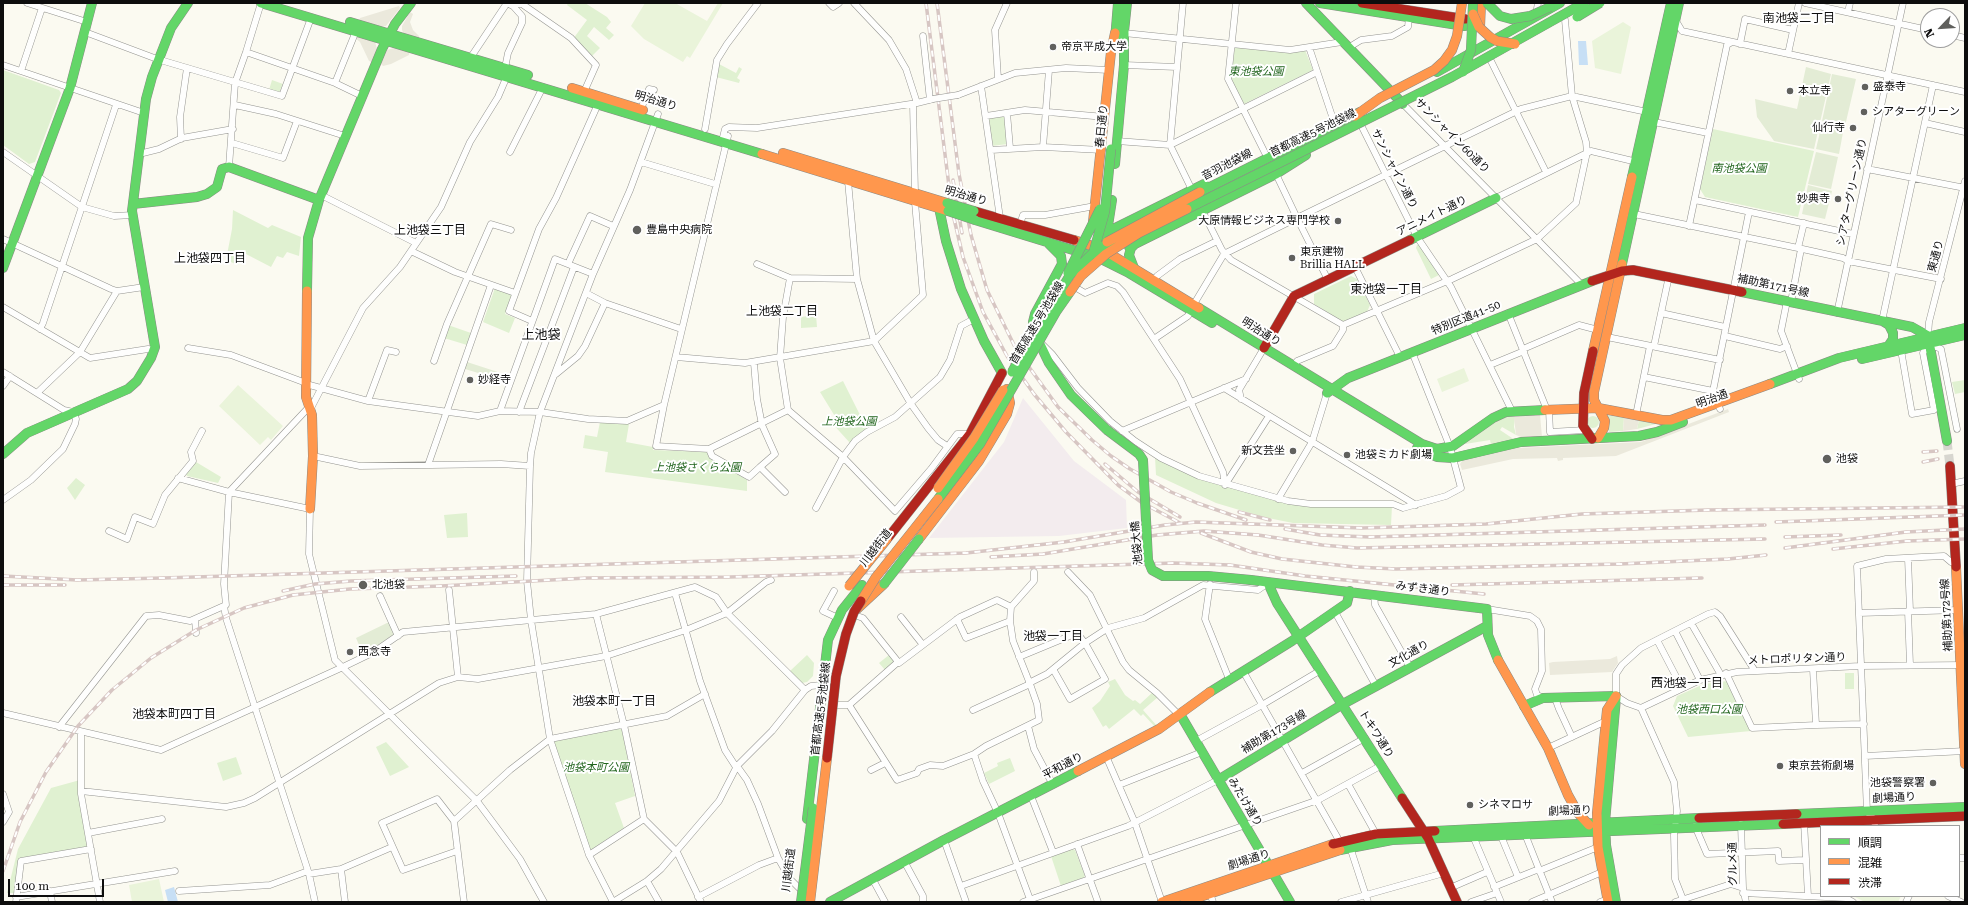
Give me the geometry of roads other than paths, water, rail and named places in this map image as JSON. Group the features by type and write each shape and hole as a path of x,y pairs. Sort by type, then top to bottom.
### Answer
{"main road":[{"path":"3,268 7,241 37,176 70,88 92,3"},
{"path":"3,454 27,433 128,389 137,381 146,368 154,350 155,347 133,215 133,204 146,99 157,59 171,28 188,3"},
{"name":"明治通り","path":"261,3 356,31 388,37 471,58 543,87 598,104 705,129 725,138 848,181 915,197"},
{"name":"明治通り","path":"285,3 388,37 506,72 584,92 641,109 657,117 974,215 1042,240 1084,247"},
{"path":"310,509 313,456 312,414 306,397 306,383 307,246 311,224 320,197 345,136 388,37 410,3"},
{"name":"春日通り","path":"1118,3 1120,33"},
{"name":"春日通り","path":"1084,247 1102,202 1120,33 1127,3"},
{"name":"サンシャイン60通り","path":"1306,3 1345,45 1404,104"},
{"path":"1320,3 1464,26 1480,24"},
{"path":"1362,3 1465,19 1480,24"},
{"path":"1355,116 1380,98 1434,70 1444,61 1452,50 1457,36 1462,3"},
{"path":"1471,3 1474,16 1483,31 1497,41 1523,44 1540,38 1600,3"},
{"path":"1304,150 1350,136 1454,82 1464,70 1471,50 1471,3"},
{"path":"1481,3 1480,24 1491,60"},
{"path":"1487,3 1500,16 1516,20 1530,16 1556,3"},
{"name":"音羽池袋線","path":"1068,284 1098,253 1130,229 1196,191 1395,95 1560,3"},
{"name":"首都高速5号池袋線","path":"801,902 829,678 837,638 845,616 871,574 948,476 974,440 1062,285 1088,257 1119,235 1486,50 1568,3"},
{"name":"首都高速5号池袋線","path":"810,902 838,666 850,622 867,590 953,482 980,444 1056,312 1073,287 1089,268 1116,246 1139,233 1489,57 1584,3"},
{"name":"音羽池袋線","path":"1089,268 1107,253 1136,235 1204,206 1335,138 1491,60 1593,3"},
{"path":"1671,3 1637,162 1584,393 1582,422 1585,430 1595,438 1605,424 1594,395 1679,3"},
{"path":"1391,8 1413,6 1466,14 1480,14"},
{"path":"1098,253 1107,232 1111,211 1124,65 1120,33"},
{"path":"1036,335 1092,233 1095,205 1107,149 1105,117 1109,70 1120,33"},
{"path":"1084,247 1107,232 1196,191 1265,153 1332,126"},
{"path":"1112,255 1204,206 1276,174 1335,138"},
{"name":"春日通り","path":"1098,253 1105,211 1107,149"},
{"path":"133,204 197,197 207,194 217,187 222,170 229,167 320,197"},
{"name":"アニメイト通り","path":"1294,296 1496,198"},
{"path":"856,612 884,584 979,461 1007,414 1010,398 1002,373 974,319 953,265 943,205"},
{"path":"1111,211 1116,218 1126,223"},
{"name":"明治通り","path":"974,215 1000,218 1020,224 1098,253 1127,272 1192,308 1262,350 1423,451 1438,457 1453,458 1497,447"},
{"path":"1126,223 1124,230 1126,236 1135,244"},
{"path":"1036,335 1032,322 1062,264 1062,256 1058,251 1042,240"},
{"path":"1134,268 1129,256 1130,250 1135,244"},
{"name":"川越街道","path":"798,902 821,685 828,640 840,614 907,540 974,438 1068,284 1084,247"},
{"name":"明治通り","path":"1098,253 1112,255 1154,280 1192,308"},
{"name":"川越街道","path":"814,902 844,645 866,585 897,540 930,505 978,449 1056,313 1089,268 1098,253"},
{"name":"補助第171号線","path":"1612,274 1633,270 1789,301 1837,313 1912,327 1928,340"},
{"name":"特別区道41-50","path":"1329,391 1344,380 1581,284 1612,274"},
{"path":"1036,335 1050,319 1068,284"},
{"path":"1262,350 1294,296"},
{"path":"1882,321 1889,324 1893,333 1893,338 1889,345"},
{"path":"1928,340 1965,328"},
{"name":"池袋大橋","path":"1036,335 1049,363 1071,395 1107,430 1139,454 1143,460 1148,560 1152,570 1163,576 1208,576 1251,580"},
{"path":"1928,340 1965,335"},
{"path":"1928,340 1947,441"},
{"name":"明治通","path":"1497,447 1521,442 1649,434 1798,376 1845,356 1889,345 1928,340"},
{"name":"明治通","path":"1798,376 1901,350 1928,340"},
{"name":"明治通り","path":"1262,350 1297,368 1329,391 1427,446 1437,449 1450,447 1501,414 1512,411 1598,408"},
{"path":"840,614 850,586 970,434 1002,373"},
{"name":"明治通","path":"1598,408 1662,420 1671,420 1719,406"},
{"path":"1459,442 1458,446 1461,451 1471,453"},
{"name":"補助第172号線","path":"1950,466 1959,610 1963,629 1965,764"},
{"name":"みずき通り","path":"1251,580 1487,609"},
{"name":"トキワ通り","path":"1268,582 1277,603 1426,834 1457,902"},
{"name":"平和通り","path":"830,902 842,899 872,878 1158,729 1229,679 1335,612 1347,603 1350,592"},
{"path":"1487,609 1487,626 1490,641 1495,654 1548,748 1568,795 1586,823 1601,826"},
{"name":"文化通り","path":"1343,704 1487,626"},
{"path":"1524,706 1543,698 1616,696"},
{"path":"1608,901 1606,845 1601,826 1606,721 1608,708 1616,696"},
{"path":"1608,901 1598,847 1616,696"},
{"name":"補助第173号線","path":"1218,780 1343,704"},
{"name":"みたけ通り","path":"1179,714 1290,902"},
{"path":"1965,807 1965,822"},
{"name":"劇場通り","path":"1185,902 1212,898 1271,869 1340,842 1376,834 1501,836 1601,826 1965,807"},
{"name":"劇場通り","path":"1675,823 1695,826 1804,822 1874,822 1965,816"},
{"name":"劇場通り","path":"1162,902 1350,847 1426,834 1586,823"}],"street":[{"path":"27,3 87,22"},
{"path":"229,167 235,105 235,83 261,3"},
{"path":"315,902 308,872 280,781 226,618 224,606 226,605 224,584 229,492 310,407 363,308 400,267 442,207 470,142 498,97 506,72 508,53 522,23 522,16 513,6 507,3 471,58"},
{"path":"705,129 717,60 727,44 758,3"},
{"path":"830,3 833,7 839,3"},
{"path":"676,357 745,363 780,358 874,340 923,295 915,197 915,104 906,69 891,43 854,3"},
{"path":"998,79 995,30 1006,3"},
{"path":"1183,3 1170,145 1196,191"},
{"path":"1236,3 1228,79 1265,153"},
{"path":"1536,17 1538,3"},
{"path":"1788,54 1799,3"},
{"path":"1805,3 1920,28"},
{"path":"1848,12 1850,3"},
{"name":"シアターグリーン通り","path":"1837,313 1903,3"},
{"path":"513,6 515,4 522,4 571,38 596,65 584,92"},
{"path":"21,71 42,8"},
{"path":"1120,33 1290,50 1309,47 1345,45 1361,40 1392,36 1408,27 1409,17"},
{"path":"85,32 157,59 282,96 311,18"},
{"path":"1343,325 1376,312 1537,239 1576,203 1587,152 1586,142 1572,96 1565,20"},
{"path":"1740,44 1745,20 1793,30"},
{"path":"1676,21 1682,31 1965,92"},
{"path":"335,83 356,31"},
{"path":"923,36 932,99"},
{"path":"1689,226 1727,45 1732,42"},
{"path":"1309,47 1332,126"},
{"path":"246,52 335,83 362,96"},
{"path":"1491,60 1546,172"},
{"path":"3,65 116,105 144,113"},
{"path":"1124,65 1177,67"},
{"path":"181,139 180,117 187,68"},
{"path":"788,410 709,449 656,446 681,329 716,184 725,138 725,129 729,127 757,128 915,104 932,99 958,95 1015,73 1066,68 1109,70"},
{"path":"1043,147 1049,70"},
{"path":"1117,141 1170,145 1317,72"},
{"path":"1882,321 1933,85"},
{"path":"981,86 1000,218"},
{"path":"510,152 543,87"},
{"path":"641,109 649,90 654,90"},
{"path":"1154,338 1188,316 1224,254 1516,111 1572,96 1647,112"},
{"path":"532,321 509,311 539,228 556,198 598,104"},
{"name":"サンシャイン60通り","path":"1404,104 1581,284"},
{"path":"40,329 116,105"},
{"path":"235,105 276,114 345,136"},
{"path":"986,116 1025,110 1105,117"},
{"path":"1007,113 1010,148"},
{"path":"657,117 641,162 593,274 556,374 540,412 531,452 530,466 526,562 531,620 550,739 589,855 613,902 647,881 677,852 719,801 736,766 772,731 805,690 811,686 821,685"},
{"path":"232,143 283,158 297,121"},
{"path":"1654,122 1708,133"},
{"path":"1925,123 1965,132"},
{"name":"サンシャイン通り","path":"1361,125 1416,236 1448,280 1512,411"},
{"path":"139,154 159,149 181,139 233,129"},
{"path":"991,150 1043,147 1107,149"},
{"path":"1587,152 1591,151 1637,162"},
{"path":"3,152 82,207 114,216 133,215"},
{"name":"アニメイト通り","path":"1496,198 1587,152"},
{"path":"641,162 716,184"},
{"path":"1867,169 1964,188"},
{"path":"1276,174 1328,280"},
{"path":"848,181 857,279 874,340 911,404 938,440 947,446"},
{"name":"東通り","path":"1901,350 1912,414 1934,410 1923,353 1928,340 1929,322 1965,181"},
{"path":"320,197 416,243"},
{"path":"1695,200 1853,234"},
{"path":"1020,224 1023,215 1045,215 1095,205"},
{"path":"1204,206 1224,254 1275,287 1294,296 1343,325"},
{"path":"1719,406 1713,392 1725,336 1725,326 1731,310 1733,290 1749,212"},
{"path":"1634,214 1843,258 1848,261 1941,279"},
{"path":"568,264 590,216 613,226"},
{"path":"1798,376 1781,331 1789,301 1804,223"},
{"path":"434,361 446,324 491,224 511,230"},
{"path":"1154,280 1180,259 1217,240"},
{"path":"7,241 117,291 144,287"},
{"path":"411,251 467,276 515,293"},
{"path":"500,411 555,259 593,274"},
{"path":"757,264 790,278 857,279"},
{"path":"519,412 574,267"},
{"path":"1355,267 1376,312 1400,357"},
{"path":"1636,415 1669,276"},
{"path":"790,278 783,317 780,358 788,410 843,457 895,511 931,469 957,434 970,434"},
{"path":"1068,284 1085,292 1108,283 1117,286 1124,293 1178,375 1223,472 1225,485"},
{"path":"428,465 491,285"},
{"path":"38,392 80,352 117,291"},
{"path":"586,293 605,303 681,329"},
{"path":"556,374 578,356 585,346 605,303"},
{"path":"3,307 90,358 148,349 154,350"},
{"path":"1508,313 1548,410 1550,432 1585,430"},
{"path":"1661,313 1725,326"},
{"path":"816,508 843,457 855,441 867,432 895,417 940,377 950,360 961,326 974,319"},
{"path":"1297,368 1297,361 1333,346 1343,330 1343,325"},
{"path":"1490,365 1579,325 1598,330"},
{"path":"1036,335 1093,405 1122,431 1168,462 1199,476 1225,485 1278,499 1311,504 1392,504 1403,508 1446,496 1461,488 1450,447 1412,352"},
{"path":"1725,336 1780,349 1787,346"},
{"path":"1607,337 1720,360"},
{"path":"1928,340 1941,349 1957,429"},
{"path":"188,348 231,355 320,389 368,401 478,416 500,411 540,412 588,419 627,421 664,405"},
{"path":"368,401 387,350 396,352"},
{"path":"1241,399 1239,390 1262,350"},
{"path":"709,449 712,456 749,477 775,455 762,424 757,399 754,362"},
{"path":"3,372 38,392 64,410 73,412 76,419 63,449 31,480 3,500"},
{"path":"3,386 10,376"},
{"path":"1644,377 1713,392"},
{"path":"1122,431 1246,379"},
{"path":"1224,388 1416,505"},
{"path":"1278,499 1312,442 1329,391"},
{"path":"1225,485 1234,474 1269,416"},
{"path":"109,531 127,539 135,517 153,524 165,495 193,461 191,452 202,431"},
{"path":"313,456 360,466 500,464 530,466"},
{"path":"760,467 785,492"},
{"path":"178,478 229,492 310,509 309,554 335,660 477,801 520,859 544,902"},
{"path":"1951,484 1965,481"},
{"path":"1392,504 1395,492"},
{"path":"1874,822 1867,812 1857,566 1886,559 1944,556 1951,562"},
{"path":"1908,558 1910,665"},
{"path":"849,705 897,780 917,773 919,769 930,765 943,766 974,754 986,746 1040,720 1037,704 1030,683 1013,641 1010,621 1010,607 1034,581 1034,572"},
{"path":"1068,572 1090,596 1108,628 1123,662 1129,670 1157,693 1179,714"},
{"path":"81,791 226,807 251,800 439,683 458,677 478,679 606,656 686,630 727,613 766,582 771,580"},
{"path":"973,710 1047,674 1085,643 1108,628 1144,618 1203,585 1210,584 1258,590 1268,582"},
{"path":"1210,584 1206,609 1207,625 1229,679"},
{"path":"3,713 81,733 161,750 343,668 374,652 403,632 596,614 695,587 716,597 727,613 805,690"},
{"path":"449,590 458,677"},
{"path":"834,591 823,611 840,614"},
{"path":"674,593 705,694 726,750 747,780 758,804 778,858 790,879 799,888"},
{"path":"1374,595 1375,605 1410,667"},
{"path":"380,596 398,636"},
{"path":"836,706 849,705 898,662 899,663 957,619 997,600 1010,607"},
{"path":"59,727 146,616 159,615 190,621 224,606"},
{"path":"1487,609 1530,616 1537,620 1541,629 1542,671 1535,689 1537,695 1543,698"},
{"path":"1859,614 1959,610"},
{"path":"856,612 863,618 898,662"},
{"path":"1335,612 1376,686"},
{"path":"1684,900 1675,879 1676,796 1674,782 1641,708 1627,704 1616,696 1616,678 1619,668 1638,651 1712,612 1718,614 1755,671"},
{"path":"596,614 624,725 644,819 677,852 700,899 759,865 778,858"},
{"path":"901,617 923,645"},
{"path":"195,619 196,633"},
{"path":"957,619 966,638 1010,621"},
{"path":"1691,623 1723,674 1752,728 1864,724"},
{"path":"1674,631 1700,680"},
{"path":"1019,657 1077,633 1085,643 1105,679 1070,699 1053,669"},
{"path":"1657,640 1682,688"},
{"name":"メトロポリタン通り","path":"1641,708 1700,680 1723,674 1860,666 1963,664"},
{"path":"1813,669 1816,726"},
{"path":"1196,742 1321,670"},
{"path":"1243,671 1282,741 1318,800 1340,842"},
{"path":"454,821 510,770 550,739 667,716 705,694"},
{"path":"1556,698 1559,709 1572,737"},
{"path":"1548,748 1606,721"},
{"path":"1028,726 1034,749 1053,785"},
{"path":"81,733 81,791 100,902"},
{"path":"1302,773 1364,738"},
{"path":"1865,756 1965,751"},
{"path":"1119,785 1202,752"},
{"path":"974,754 983,781 998,813 1030,901"},
{"path":"1106,756 1135,823 1162,902"},
{"path":"871,770 885,763"},
{"path":"1023,902 1030,901 1318,800 1382,765"},
{"path":"961,886 1135,823 1218,780"},
{"path":"1348,784 1376,834"},
{"path":"3,794 9,812 3,822"},
{"path":"1031,796 1053,852"},
{"path":"457,851 403,870 382,823 437,798 454,821 464,902"},
{"path":"88,833 162,819"},
{"path":"589,855 644,819"},
{"path":"1804,822 1808,896"},
{"name":"グルメ通","path":"1741,824 1743,890 1746,902"},
{"path":"1695,826 1707,854 1778,851 1779,861 1805,860"},
{"path":"1525,834 1552,902"},
{"path":"1473,836 1500,902"},
{"path":"1501,836 1518,877"},
{"path":"944,840 966,902"},
{"path":"1077,844 1098,902"},
{"path":"179,891 270,885 308,872 341,869 392,847"},
{"path":"1350,847 1368,902"},
{"path":"1471,902 1518,877 1598,847"},
{"path":"91,849 21,862 16,900 50,891 174,871"},
{"path":"904,861 923,896 923,902"},
{"path":"341,869 345,902"},
{"path":"1450,888 1488,872"},
{"path":"1532,902 1602,872"},
{"path":"1341,902 1444,873"},
{"path":"872,878 885,902"},
{"path":"647,881 659,902"},
{"path":"1675,902 1731,884 1743,890 1820,897"},
{"path":"50,891 52,902"},
{"path":"1824,897 1841,898 1853,902"},
{"path":"1950,897 1961,902"}],"water":[{"path":"1578,41 1586,41 1588,65 1579,65"},
{"path":"174,887 178,902 168,902 165,890"}],"tunnel":[{"path":"1947,441 1950,466"}],"railway":[{"path":"926,3 952,210 963,257 983,312 1007,356 1034,394 1066,432 1118,485 1141,502 1180,523"},
{"path":"937,3 959,174 971,235 987,290 1016,349 1058,407 1111,456 1130,469 1171,492 1197,503 1246,520"},
{"path":"953,180 962,233"},
{"path":"1923,452 1937,451"},
{"path":"1923,462 1938,459"},
{"path":"1105,464 1138,492 1180,517"},
{"path":"3,576 77,580 163,578 966,553 1064,542 1165,525 1196,522 1362,528 1486,524 1582,514 1708,510 1965,507"},
{"path":"1239,512 1270,520"},
{"path":"1776,522 1965,515"},
{"path":"1285,529 1320,535 1370,537 1765,525"},
{"path":"1785,548 1906,532 1965,529"},
{"path":"991,557 1043,554 1157,535 1204,531 1258,535 1322,545 1357,548 1765,539"},
{"path":"1201,533 1251,552 1282,559 1356,567 1396,569 1620,564 1728,559 1766,555"},
{"path":"1785,537 1841,535"},
{"path":"1833,549 1907,541 1965,539"},
{"path":"3,871 20,822 46,772 78,726 112,690 151,658 196,630 244,608 293,595 350,589 441,586 587,578 730,577 1174,563 1230,565 1305,576 1484,594"},
{"path":"283,591 315,584 351,581 516,576"},
{"path":"1452,585 1702,578"},
{"path":"3,585 65,585"}],"place":[{"name":"帝京平成大学","path":"1053,47"},
{"name":"盛泰寺","path":"1865,87"},
{"name":"本立寺","path":"1790,91"},
{"name":"シアターグリーン","path":"1864,112"},
{"name":"仙行寺","path":"1853,128"},
{"name":"妙典寺","path":"1838,199"},
{"name":"大原情報ビジネス専門学校","path":"1338,221"},
{"name":"豊島中央病院","path":"637,230"},
{"name":"東京建物 Brillia HALL","path":"1292,258"},
{"name":"妙経寺","path":"470,380"},
{"name":"新文芸坐","path":"1293,451"},
{"name":"池袋ミカド劇場","path":"1347,455"},
{"name":"池袋","path":"1827,459"},
{"name":"北池袋","path":"363,585"},
{"name":"西念寺","path":"350,652"},
{"name":"東京芸術劇場","path":"1780,766"},
{"name":"池袋警察署","path":"1933,783"},
{"name":"シネマロサ","path":"1470,805"}],"district":[{"name":"南池袋二丁目","path":"1799,18"},
{"name":"上池袋三丁目","path":"430,230"},
{"name":"上池袋四丁目","path":"210,258"},
{"name":"東池袋一丁目","path":"1386,289"},
{"name":"上池袋二丁目","path":"782,311"},
{"name":"上池袋","path":"541,335"},
{"name":"池袋一丁目","path":"1053,636"},
{"name":"西池袋一丁目","path":"1687,683"},
{"name":"池袋本町一丁目","path":"614,701"},
{"name":"池袋本町四丁目","path":"174,714"}],"park label":[{"name":"東池袋公園","path":"1256,72"},
{"name":"南池袋公園","path":"1739,169"},
{"name":"上池袋公園","path":"849,422"},
{"name":"上池袋さくら公園","path":"697,468"},
{"name":"池袋西口公園","path":"1709,710"},
{"name":"池袋本町公園","path":"596,768"}]}
